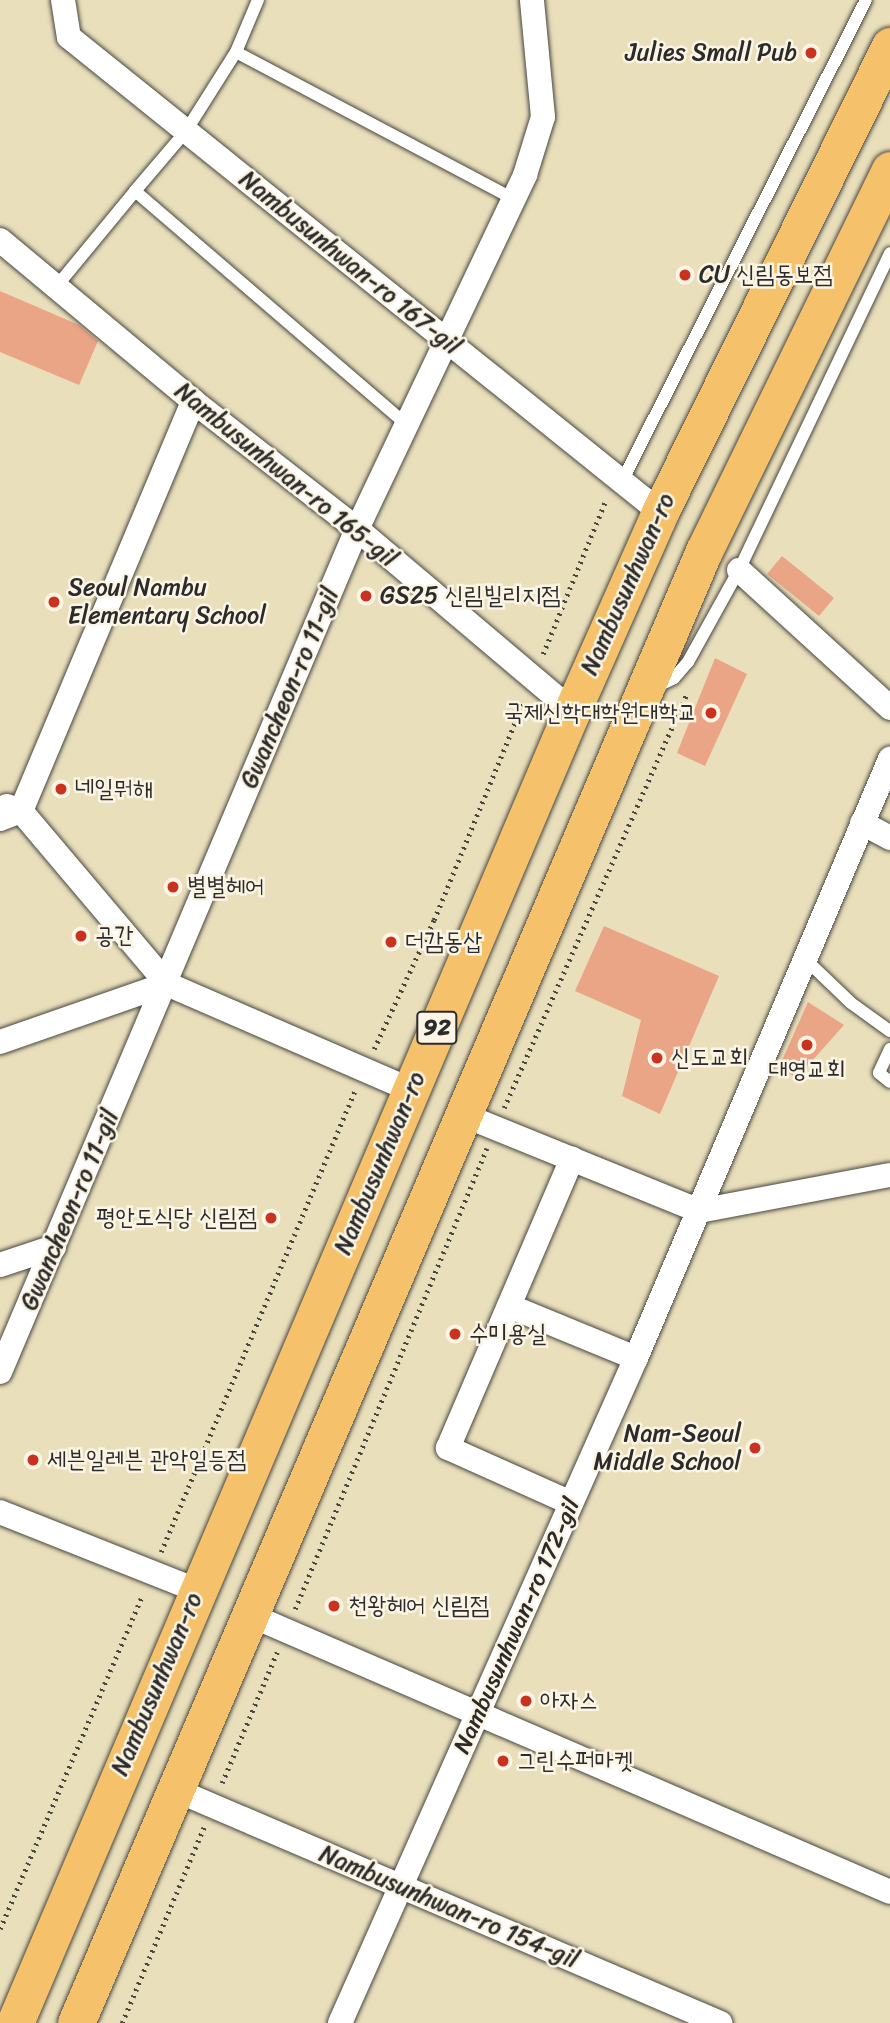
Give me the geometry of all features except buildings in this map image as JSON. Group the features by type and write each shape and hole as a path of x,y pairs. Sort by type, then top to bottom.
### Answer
{"main road":[{"name":"Nambusunhwan-ro","path":"15,2023 196,1590 572,711 660,512 890,46"},
{"name":"92","path":"76,2023 178,1791 250,1615 646,689 780,387 890,170"}],"street":[{"name":"Nambusunhwan-ro 167-gil","path":"63,0 69,37 660,512"},
{"name":"Gwancheon-ro 11-gil","path":"0,1372 167,984 357,529 514,199 542,117 531,0"},
{"name":"Nambusunhwan-ro 165-gil","path":"0,240 193,401 357,529 572,711"},
{"path":"193,401 7,811 167,984 411,1090"},
{"path":"739,570 890,708"},
{"name":"Nambusunhwan-ro 172-gil","path":"340,2023 636,1358 803,957 890,759"},
{"path":"862,823 890,838"},
{"path":"0,1042 167,984"},
{"path":"463,1115 699,1211 890,1175"},
{"path":"571,1503 448,1448 572,1158"},
{"path":"0,1265 54,1247"},
{"path":"509,1306 636,1358"},
{"path":"0,1512 196,1590"},
{"path":"250,1615 477,1716 890,1892"},
{"name":"Nambusunhwan-ro 154-gil","path":"178,1791 720,2023"}],"lane":[{"path":"56,287 186,131 236,52 258,0"},
{"path":"619,479 866,0"},
{"path":"236,52 514,199"},
{"path":"135,191 406,424"},
{"path":"646,689 674,678 688,662 739,570 890,253"},
{"path":"803,957 851,1003 890,1031"},
{"path":"890,1049 879,1073 890,1082"}],"path":[{"path":"0,1929 364,1070 434,920 533,678 619,479"}],"place":[{"name":"Julies Small Pub","path":"811,53"},
{"name":"CU 신림동보점","path":"685,275"},
{"name":"GS25 신림빌리지점","path":"366,596"},
{"name":"Seoul Nambu Elementary School","path":"54,602"},
{"name":"국제신학대학원대학교","path":"711,713"},
{"name":"네일뭐해","path":"61,789"},
{"name":"별별헤어","path":"173,887"},
{"name":"공간","path":"81,936"},
{"name":"더감동삽","path":"391,942"},
{"name":"대영교회","path":"807,1045"},
{"name":"신도교회","path":"657,1058"},
{"name":"평안도식당 신림점","path":"271,1218"},
{"name":"수미용실","path":"455,1334"},
{"name":"Nam-Seoul Middle School","path":"755,1448"},
{"name":"세븐일레븐 관악일등점","path":"33,1460"},
{"name":"천왕헤어 신림점","path":"334,1606"},
{"name":"아자스","path":"526,1701"},
{"name":"그린수퍼마켓","path":"503,1761"}]}
